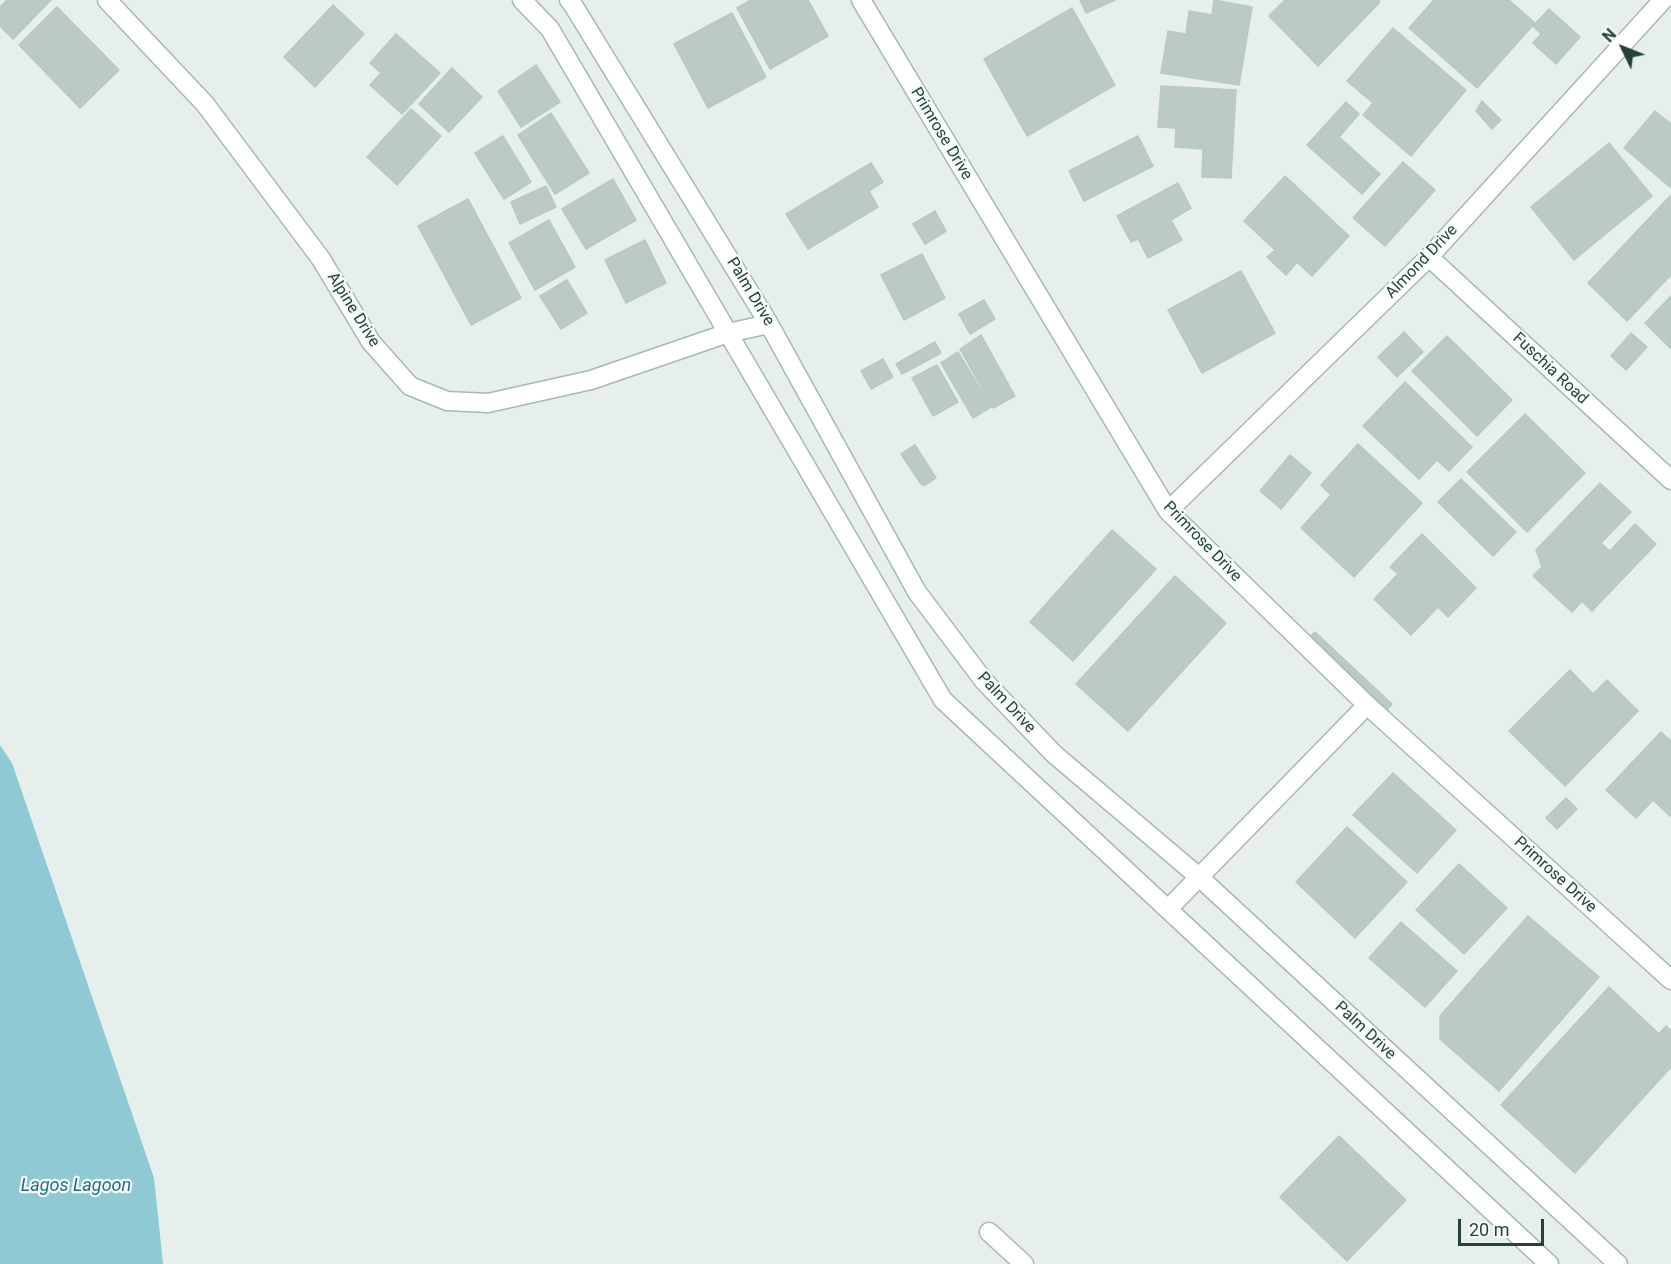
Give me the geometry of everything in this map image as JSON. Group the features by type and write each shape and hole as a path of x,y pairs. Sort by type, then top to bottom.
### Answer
{"street":[{"name":"Alpine Drive","path":"107,0 205,104 321,259 371,342 410,386 447,401 488,403 591,380 728,333 770,324"},
{"path":"522,0 550,29 942,700 1549,1264"},
{"name":"Primrose Drive","path":"861,0 1168,511 1367,705 1671,980"},
{"name":"Almond Drive","path":"1168,511 1429,257 1664,0"},
{"path":"550,29 573,2"},
{"name":"Palm Drive","path":"573,2 770,324 917,592 984,681 1054,754 1199,877 1618,1264"},
{"name":"Fuschia Road","path":"1429,257 1671,480"},
{"path":"1168,909 1367,705"},
{"path":"989,1232 1024,1264"}],"water":[{"name":"Lagos Lagoon","path":"0,745 12,763 154,1178 163,1264 0,1264"}],"building":[{"path":"7,0 51,0 13,39 0,26 0,7"},
{"path":"751,0 808,0 828,36 770,69 737,8"},
{"path":"1080,0 1115,0 1086,13"},
{"path":"1214,0 1252,7 1239,85 1161,73 1168,31 1186,34 1189,11 1212,15"},
{"path":"1285,0 1378,0 1380,2 1318,66 1269,16"},
{"path":"1434,0 1509,0 1535,23 1477,88 1409,28"},
{"path":"333,5 364,34 315,87 284,57"},
{"path":"57,7 119,70 80,108 19,45"},
{"path":"1072,8 1115,85 1027,136 984,59"},
{"path":"1549,9 1580,37 1556,64 1533,43 1541,34 1533,26"},
{"path":"732,13 766,77 708,108 674,44"},
{"path":"1393,28 1466,90 1411,156 1363,115 1373,103 1347,81"},
{"path":"396,34 440,73 402,114 370,85 381,73 370,63"},
{"path":"536,65 560,102 521,127 498,91"},
{"path":"452,68 482,97 449,132 419,104"},
{"path":"1161,86 1236,90 1231,178 1202,177 1203,149 1175,147 1176,128 1158,127"},
{"path":"1482,101 1501,120 1492,129 1476,111"},
{"path":"1346,102 1359,114 1339,137 1380,174 1362,194 1307,145"},
{"path":"411,109 441,136 397,185 367,157"},
{"path":"1655,111 1671,124 1671,188 1624,148"},
{"path":"551,113 589,173 555,194 518,135"},
{"path":"503,136 531,182 504,199 475,153"},
{"path":"1138,136 1153,166 1084,201 1069,171"},
{"path":"1609,143 1652,196 1574,260 1531,207"},
{"path":"1403,162 1435,190 1385,246 1353,218"},
{"path":"871,163 883,182 869,191 878,207 808,249 786,214"},
{"path":"1285,176 1349,236 1312,276 1297,262 1286,275 1267,257 1275,250 1244,221"},
{"path":"613,179 636,220 586,249 562,209"},
{"path":"1178,183 1191,208 1171,220 1182,240 1148,258 1138,239 1131,242 1117,216"},
{"path":"546,186 556,207 520,224 511,202"},
{"path":"1670,196 1671,275 1627,321 1588,283"},
{"path":"468,199 521,298 471,325 418,226"},
{"path":"935,211 946,231 925,244 913,224"},
{"path":"549,220 575,267 535,290 509,243"},
{"path":"645,240 666,283 626,303 605,260"},
{"path":"922,254 945,298 904,320 881,275"},
{"path":"1241,271 1275,333 1202,373 1168,310"},
{"path":"567,280 587,313 561,329 540,296"},
{"path":"1671,296 1671,349 1645,323"},
{"path":"984,300 995,319 970,334 959,314"},
{"path":"1404,332 1423,352 1397,377 1378,357"},
{"path":"1631,333 1647,347 1626,370 1611,356"},
{"path":"981,335 1015,396 993,408 960,349"},
{"path":"1447,336 1512,400 1477,436 1412,371"},
{"path":"935,342 941,353 902,374 896,364"},
{"path":"958,352 991,407 973,418 941,363"},
{"path":"883,359 893,377 871,389 861,371"},
{"path":"937,365 958,402 933,416 912,378"},
{"path":"1405,382 1472,447 1449,471 1437,460 1419,479 1363,426"},
{"path":"1525,414 1585,473 1527,532 1467,472"},
{"path":"1358,444 1422,503 1354,577 1301,528 1331,495 1321,485"},
{"path":"915,445 936,478 924,486 901,454"},
{"path":"1290,455 1311,473 1281,509 1260,491"},
{"path":"1461,479 1516,532 1493,556 1438,502"},
{"path":"1600,483 1631,512 1601,543 1610,551 1635,524 1656,544 1592,611 1582,601 1572,612 1533,576 1542,567 1536,550"},
{"path":"1112,530 1156,569 1073,661 1030,622"},
{"path":"1422,534 1476,588 1448,617 1438,607 1411,635 1374,599 1398,574 1390,567"},
{"path":"1175,576 1226,623 1128,731 1076,684"},
{"path":"1315,632 1392,704 1387,710 1309,638"},
{"path":"1570,670 1593,694 1607,680 1638,711 1565,786 1509,731"},
{"path":"1661,732 1671,741 1671,815 1653,800 1636,818 1606,790"},
{"path":"1393,773 1456,830 1417,873 1353,815"},
{"path":"1566,798 1577,809 1557,829 1546,818"},
{"path":"1347,827 1407,882 1355,938 1296,882"},
{"path":"1459,864 1507,908 1464,954 1416,910"},
{"path":"1528,916 1599,977 1499,1091 1440,1039 1440,1016"},
{"path":"1401,922 1457,971 1425,1007 1369,958"},
{"path":"1609,987 1659,1034 1666,1026 1671,1031 1671,1067 1575,1173 1501,1105"},
{"path":"1339,1136 1406,1200 1347,1261 1280,1197"}]}
